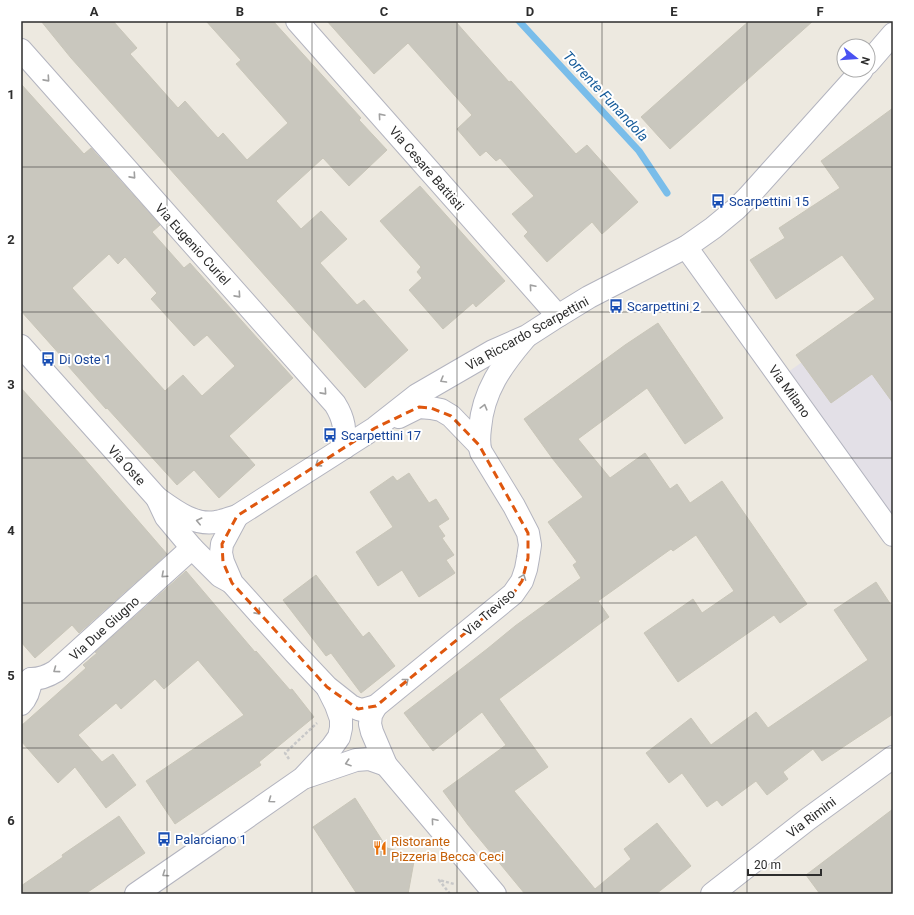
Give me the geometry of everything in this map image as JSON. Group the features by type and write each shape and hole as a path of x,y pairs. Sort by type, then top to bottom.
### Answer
{"street":[{"name":"Via Cesare Battisti","path":"297,21 558,316"},
{"path":"876,54 893,34"},
{"name":"Via Eugenio Curiel","path":"21,50 334,404 341,414 345,430 344,448"},
{"name":"Via Riccardo Scarpettini","path":"157,498 175,511 196,521 215,523 237,516 375,428 417,395 493,351 527,336 589,297 686,247 713,228 748,197 855,78"},
{"name":"Via Milano","path":"686,247 893,534"},
{"name":"Via Treviso","path":"376,706 513,594 522,581 530,545 528,533 517,511 481,452 479,445 483,406 494,378 513,351 527,336"},
{"name":"Via Oste","path":"21,346 157,498 166,517 192,548 220,576 232,582"},
{"name":"Via Treviso","path":"375,428 419,407 431,408 441,410 451,416 479,445"},
{"name":"Via Oste","path":"237,516 222,544 221,553 223,562 232,582 327,687 358,709 362,710 376,706"},
{"name":"Via Due Giugno","path":"21,704 29,690 26,674 43,678 56,671 192,548"},
{"name":"Via Oste","path":"327,687 336,705 331,719"},
{"path":"376,706 371,715 370,724 386,765 495,894"},
{"path":"136,894 303,778 332,747 339,737 341,728 331,719"},
{"name":"Via Rimini","path":"712,894 808,818 893,757"},
{"path":"303,778 356,760 369,760 386,765"}],"path":[{"path":"303,778 285,753 331,719"},
{"path":"450,894 439,880 461,885"}],"highlighted area":[{"path":"419,407 431,408 451,416 479,445 528,533 528,558 522,581 513,594 376,706 358,709 327,687 232,583 223,562 222,544 237,516 375,428"}],"shaded area":[{"path":"893,298 893,546 781,377"}],"building":[{"path":"41,21 113,21 137,48 130,54 178,108 185,101 218,138 223,133 247,160 288,123 236,64 241,60 206,21 273,21 361,118 359,120 387,150 349,186 323,158 276,201 301,229 321,211 347,239 320,263 357,305 364,300 408,350 365,388 71,58"},
{"path":"327,21 455,21 576,154 587,145 638,202 602,234 592,222 547,262 524,236 528,232 512,214 534,196 500,158 496,161 486,151 480,156 457,129 472,115 408,43 374,74"},
{"path":"749,21 813,21 670,149 641,117"},
{"path":"21,84 84,154 91,148 160,225 152,232 184,268 190,263 293,378 229,436 255,465 219,498 194,470 177,485 107,408 106,409 21,311","holes":["109,254 118,264 125,257 157,293 151,299 194,346 207,335 235,366 202,396 183,375 165,391 72,288"]},
{"path":"893,108 893,403 872,374 831,403 796,355 875,299 842,255 776,299 750,260 785,238 779,228 840,188 821,161"},
{"path":"420,186 505,281 476,307 473,303 443,329 409,290 422,278 417,272 421,267 380,221"},
{"path":"658,323 723,418 685,444 647,388 578,439 610,478 645,453 670,489 677,484 690,503 722,481 807,604 780,623 774,615 678,682 644,633 693,599 702,613 734,591 696,535 673,551 671,549 598,601 609,617 499,699 548,767 514,791 595,889 631,859 624,849 657,823 691,866 656,894 525,894 468,825 443,791 506,745 482,712 433,751 404,713 515,626 581,578 573,565 577,562 548,522 583,497 524,419 625,345"},
{"path":"21,388 167,554 79,633 72,625 35,658 21,642"},
{"path":"409,473 429,503 436,499 449,519 438,526 445,536 442,538 454,555 446,560 455,573 419,597 402,570 378,586 356,552 393,527 370,492 393,476 397,481"},
{"path":"186,571 255,652 256,651 290,690 292,689 314,717 259,762 261,765 175,824 146,781 244,715 198,660 164,689 155,679 121,709 116,703 78,735 102,762 113,754 136,785 106,808 75,767 58,783 21,741 21,726 86,668 83,665 97,653 95,652"},
{"path":"316,575 363,637 369,632 395,666 361,693 331,653 326,656 283,600"},
{"path":"876,582 893,608 893,714 822,761 813,749 783,772 788,779 767,795 756,781 722,806 717,800 707,807 682,773 669,783 646,753 691,718 711,745 756,712 768,728 868,660 834,610"},
{"path":"355,798 387,848 415,856 408,894 357,894 313,827"},
{"path":"893,809 893,894 820,894 806,875"},
{"path":"119,816 145,853 85,894 21,894 21,886 63,857 62,855"}],"waterway":[{"name":"Torrente Funandola","path":"519,21 639,151 667,193"}],"place":[{"name":"Scarpettini 15","path":"718,201"},
{"name":"Scarpettini 2","path":"616,306"},
{"name":"Di Oste 1","path":"48,359"},
{"name":"Scarpettini 17","path":"330,435"},
{"name":"Palarciano 1","path":"164,839"},
{"name":"Ristorante Pizzeria Becca Ceci","path":"380,848"}]}
